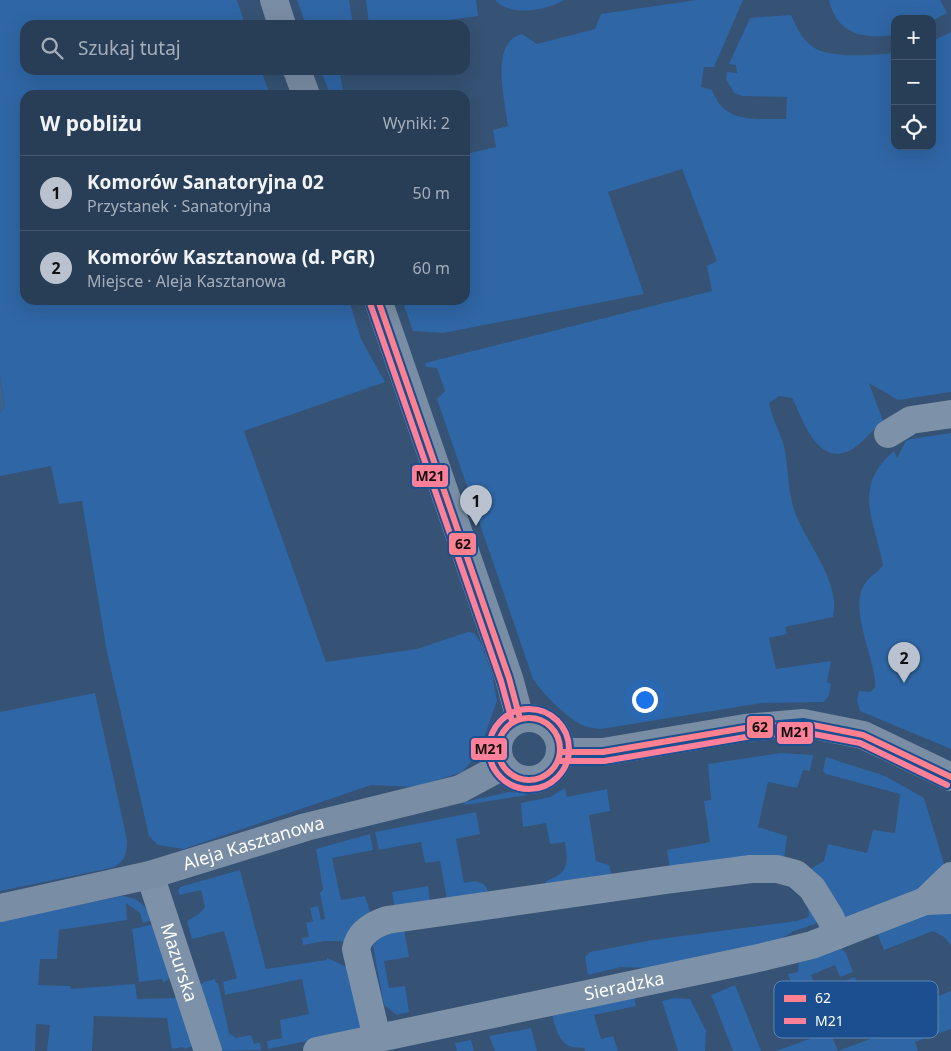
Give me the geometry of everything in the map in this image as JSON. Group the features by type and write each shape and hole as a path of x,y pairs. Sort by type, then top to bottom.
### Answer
{"street":[{"path":"274,0 280,20"},
{"path":"299,75 304,90"},
{"path":"380,305 509,678 520,719"},
{"path":"888,434 911,420 951,414"},
{"path":"520,719 538,719 553,729 559,740 560,752 552,769 536,779 517,778 502,766 498,757 499,738 504,730 520,719"},
{"path":"560,752 603,752 746,728 803,723 863,735 951,777"},
{"name":"Aleja Kasztanowa","path":"0,908 150,875 298,829 460,789 502,766"},
{"path":"377,1038 356,950 362,934 387,920 751,869 777,869 796,874 812,888 830,917 838,935"},
{"name":"Mazurska","path":"150,875 208,1051"},
{"name":"Sieradzka","path":"317,1051 754,959 812,945 938,900 951,876"}],"shaded area":[{"path":"0,0 237,0 243,20 20,20 20,75 263,75 268,90 20,90 20,305 351,305 361,339 385,382 244,431 326,662 417,649 468,632 474,633 481,643 492,674 497,701 478,754 462,772 416,787 371,785 184,849 158,845 149,836 107,652 82,501 59,504 51,466 0,476 0,413 5,405 0,377"},
{"path":"297,0 349,0 352,20 304,20"},
{"path":"366,0 476,0 478,16 448,20 368,20"},
{"path":"495,0 564,0 548,7 519,10 510,9"},
{"path":"696,0 743,0 714,67 704,67 701,87 712,90 725,109 733,114 752,119 786,119 787,97 743,96 734,93 726,79 727,72 737,73 736,65 729,64 750,18 791,15 806,41 820,51 841,55 891,53 891,150 936,150 936,39 951,32 951,392 898,400 869,383 883,421 855,448 839,454 829,452 813,439 792,398 779,396 769,403 784,446 793,507 801,527 828,578 834,604 833,617 785,627 787,634 769,638 776,669 831,661 827,682 831,684 829,695 824,702 762,703 601,729 584,726 562,711 533,679 437,399 445,391 437,368 426,367 425,363 712,291 707,266 717,261 682,169 608,192 644,294 443,333 413,331 404,305 470,305 470,153 496,147 493,130 508,126 502,88 502,60 505,48 512,39 522,34 537,44 595,29 601,14"},
{"path":"829,0 940,0 947,13 936,19 936,15 891,15 891,35 872,36 862,35 845,28 833,12"},
{"path":"323,75 340,75 343,90 328,90"},
{"path":"0,377 5,405 0,413"},
{"path":"951,433 951,749 860,711 857,701 859,691 870,692 875,688 871,662 860,618 859,604 861,592 867,581 883,565 869,504 873,478 881,464 894,451 897,458 906,441"},
{"path":"95,693 127,840 124,857 122,861 111,868 0,891 0,712"},
{"path":"781,753 813,755 810,771 803,770 797,788 768,782 758,827 787,836 784,858 670,869 667,850 710,842 704,801 711,800 708,764"},
{"path":"826,757 885,776 924,798 946,870 911,894 846,919 810,869 824,861 828,844 867,853 873,830 895,833 900,794 826,774 823,771"},
{"path":"565,788 567,797 607,789 610,811 589,815 596,861 609,865 612,877 545,886 546,881 554,878 565,867 567,857 565,842 550,844 546,823 523,827 521,803 550,797"},
{"path":"509,792 526,793 527,795 465,805 464,802"},
{"path":"476,812 480,834 456,839 464,883 479,882 485,885 488,893 447,900 440,861 425,863 421,842 379,850 375,832"},
{"path":"370,834 373,850 332,858 341,900 365,896 372,917 347,941 325,941 303,945 302,938 309,937 306,923 313,921 310,908 318,906 321,920 325,919 320,893 323,889 316,849"},
{"path":"240,870 266,969 327,960 327,958 354,970 361,1010 361,1030 268,1049 267,1041 282,1038 280,1020 309,1014 302,979 225,995 223,982 237,978 224,931 192,939 187,921 199,914 205,907 201,890 180,895 178,891 180,887"},
{"path":"428,886 430,903 395,908 392,892"},
{"path":"122,896 133,898 145,906 152,920 143,923 140,913 126,903 127,920 59,930 57,959 40,959 38,985 70,986 71,989 135,984 137,999 177,998 193,1046 184,1049 183,1047 172,1049 167,1018 94,1016 92,1051 47,1051 50,1025 36,1024 35,1051 0,1051 0,921"},
{"path":"808,907 818,920 815,924 794,931 779,940 653,968 621,967 588,975 585,957 590,952 652,940 797,921 809,917"},
{"path":"951,908 951,945 944,937 933,931 884,950 877,933 934,911"},
{"path":"154,924 171,977 163,983 162,979 139,982 132,929"},
{"path":"404,929 409,957 384,961 389,988 405,986 409,1012 397,1015 384,1005 373,946 382,932"},
{"path":"839,947 846,953 853,972 840,977 835,965 811,975 813,981 791,981 788,974 798,972 799,960"},
{"path":"855,977 857,981 844,981"},
{"path":"215,979 216,983 218,983 229,1033 236,1038 251,1035 254,1044 260,1042 261,1050 219,1051 199,986 204,982"},
{"path":"735,985 761,1051 733,1051 711,995"},
{"path":"951,991 951,1029 938,1034 938,996"},
{"path":"634,996 636,1006 594,1015 601,1039 613,1036 618,1051 585,1051 584,1048 567,1045 560,1038 552,1013"},
{"path":"674,998 690,999 706,1031 705,1051 678,1051 662,1001"},
{"path":"531,1028 537,1051 495,1051 489,1036"},
{"path":"812,1038 833,1038 838,1051 776,1051"},
{"path":"873,1038 926,1038 915,1042 918,1051 838,1051"},
{"path":"471,1040 474,1051 457,1051 455,1043"}],"transit line":[{"name":"M21","path":"371,305 501,681 512,721"},
{"name":"62","path":"380,305 509,678 520,719"},
{"name":"M21","path":"529,709 544,712 557,721 566,734 569,749 566,764 557,777 544,786 529,789 514,786 501,777 492,764 489,749 492,734 501,721 514,712 529,709"},
{"name":"62","path":"529,718 541,720 551,727 558,737 560,749 558,761 551,771 541,778 529,780 517,778 507,771 500,761 498,749 500,737 507,727 517,720 529,718"},
{"name":"62","path":"560,752 603,752 745,728 803,723 863,735 951,777"},
{"name":"M21","path":"560,761 604,761 746,737 803,732 860,743 947,785"}],"place":[{"name":"Komorów Sanatoryjna 02","path":"476,526"},
{"name":"Komorów Kasztanowa (d. PGR)","path":"904,683"}]}
